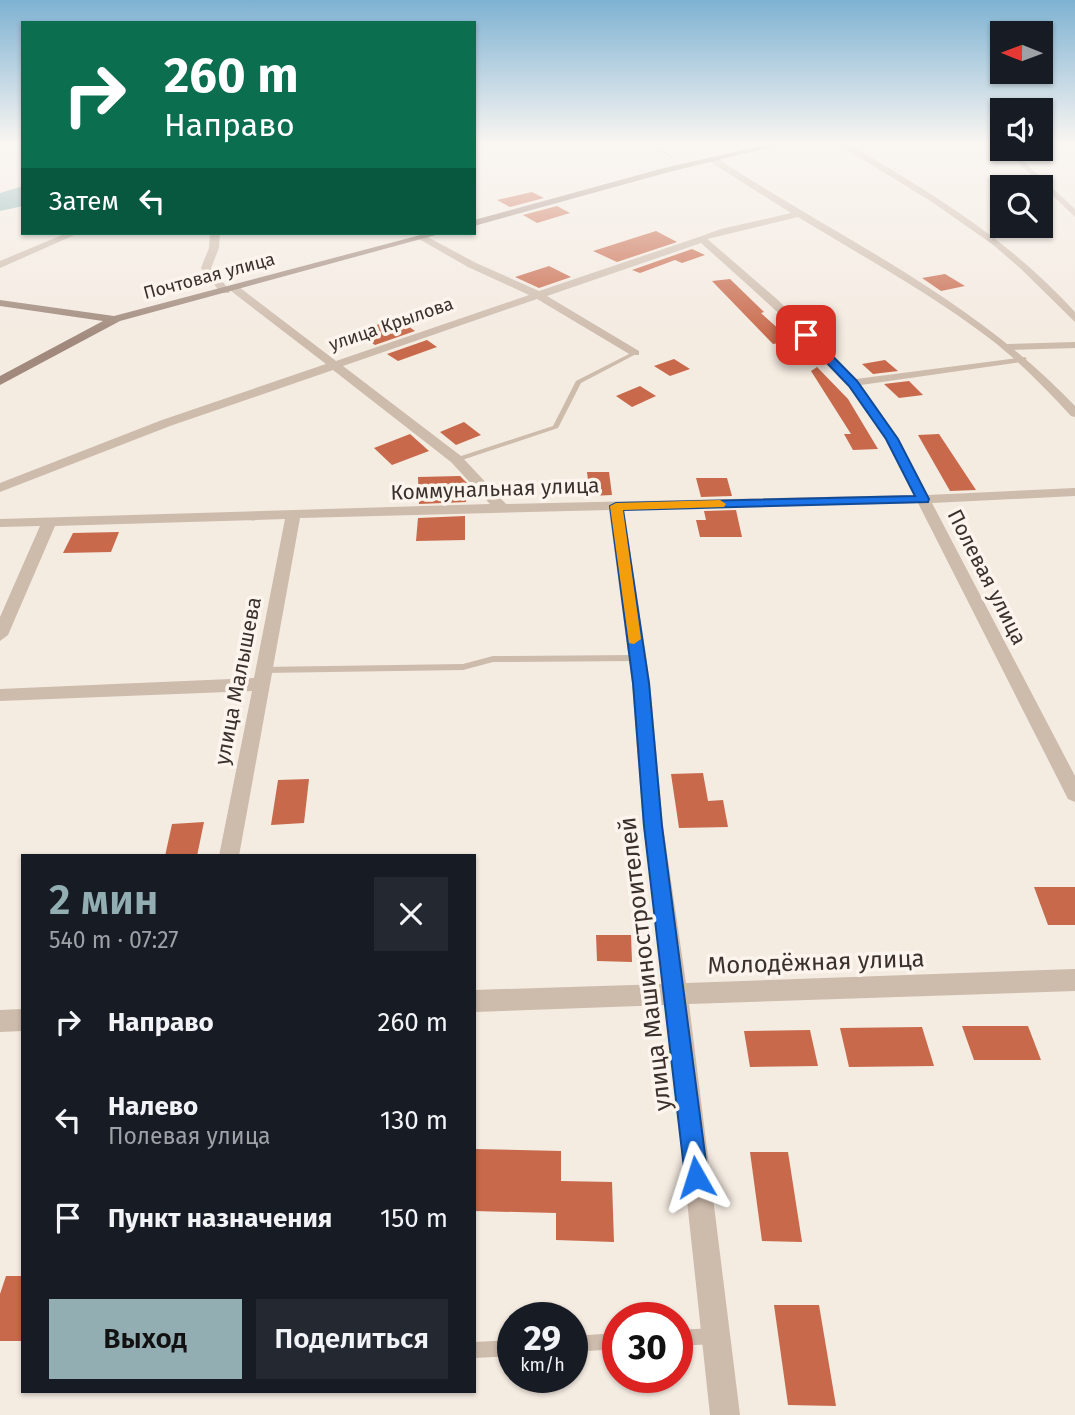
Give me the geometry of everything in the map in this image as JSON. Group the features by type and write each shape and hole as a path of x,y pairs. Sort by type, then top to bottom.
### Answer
{"main road":[{"path":"476,222 526,209"},
{"name":"Почтовая улица","path":"0,381 116,319 429,235"},
{"path":"0,303 72,316 116,319"}],"street":[{"path":"791,209 924,288 1008,347 1075,412"},
{"path":"947,209 995,242 1051,289 1075,319"},
{"name":"улица Крылова","path":"1,488 166,423 536,294 702,239 800,214"},
{"path":"0,265 69,235"},
{"path":"215,235 214,248 206,268 230,290 334,365 456,459 502,508"},
{"path":"422,237 472,265 536,294 635,353"},
{"name":"Полевая улица","path":"702,239 774,302 853,383 892,439 1075,794"},
{"path":"1008,347 1075,345"},
{"path":"853,383 1021,359"},
{"name":"Коммунальная улица","path":"2,522 49,523 502,508 923,499 1075,492"},
{"name":"улица Машиностроителей","path":"616,506 637,658 653,826 676,993 725,1415"},
{"name":"улица Малышева","path":"229,854 293,516"},
{"path":"0,635 49,523"},
{"path":"0,695 261,677"},
{"name":"Молодёжная улица","path":"476,1002 1075,980"},
{"path":"0,1021 21,1020"}],"lane":[{"path":"456,459 556,427 578,382 635,353"},
{"path":"261,677 463,667 493,659 637,658"},
{"path":"693,1337 714,1336"},
{"path":"476,1350 497,1349"}],"building":[{"path":"546,209 563,209 570,213 537,223 523,215"},
{"path":"656,231 677,242 617,262 593,251"},
{"path":"692,249 705,255 682,263 675,260 640,273 632,270"},
{"path":"549,266 571,277 539,288 515,277"},
{"path":"945,274 965,286 941,291 922,278"},
{"path":"730,279 764,312 761,313 792,341 773,344 712,281"},
{"path":"397,318 415,331 375,345 356,332"},
{"path":"427,340 437,347 398,361 387,354"},
{"path":"674,359 690,369 670,376 654,366"},
{"path":"885,360 898,371 873,374 862,364"},
{"path":"817,367 848,399 878,449 853,450 844,434 851,434 811,371"},
{"path":"909,381 923,395 899,398 884,384"},
{"path":"640,386 656,396 632,407 616,396"},
{"path":"464,422 481,435 456,445 440,432"},
{"path":"410,434 429,451 392,465 374,448"},
{"path":"939,434 976,490 950,491 918,435"},
{"path":"587,472 609,472 612,495 590,496"},
{"path":"460,476 467,483 466,502 419,504 418,477"},
{"path":"696,478 727,478 732,496 701,497"},
{"path":"736,510 742,537 700,537 696,520 706,520 704,511"},
{"path":"465,516 465,540 416,541 418,518"},
{"path":"119,532 111,552 63,553 73,533"},
{"path":"703,773 708,801 723,800 728,827 679,828 671,774"},
{"path":"309,779 304,823 271,825 278,780"},
{"path":"204,822 197,854 165,854 172,824"},
{"path":"1034,887 1075,887 1075,925 1048,925"},
{"path":"596,935 631,935 632,962 597,961"},
{"path":"962,1026 1028,1026 1041,1060 974,1060"},
{"path":"922,1027 934,1066 849,1067 840,1028"},
{"path":"810,1030 818,1066 750,1067 744,1031"},
{"path":"476,1149 561,1151 561,1181 612,1182 614,1242 556,1240 556,1213 476,1211"},
{"path":"750,1152 788,1152 802,1242 762,1241"},
{"path":"6,1276 21,1276 21,1341 0,1341 0,1294"},
{"path":"774,1305 819,1305 836,1406 788,1405"}],"slow traffic":[{"path":"634,639 616,506 720,504"}],"route":[{"path":"696,1177 676,993 653,826 641,683 616,506 923,499 892,439 853,383 806,335"}]}
